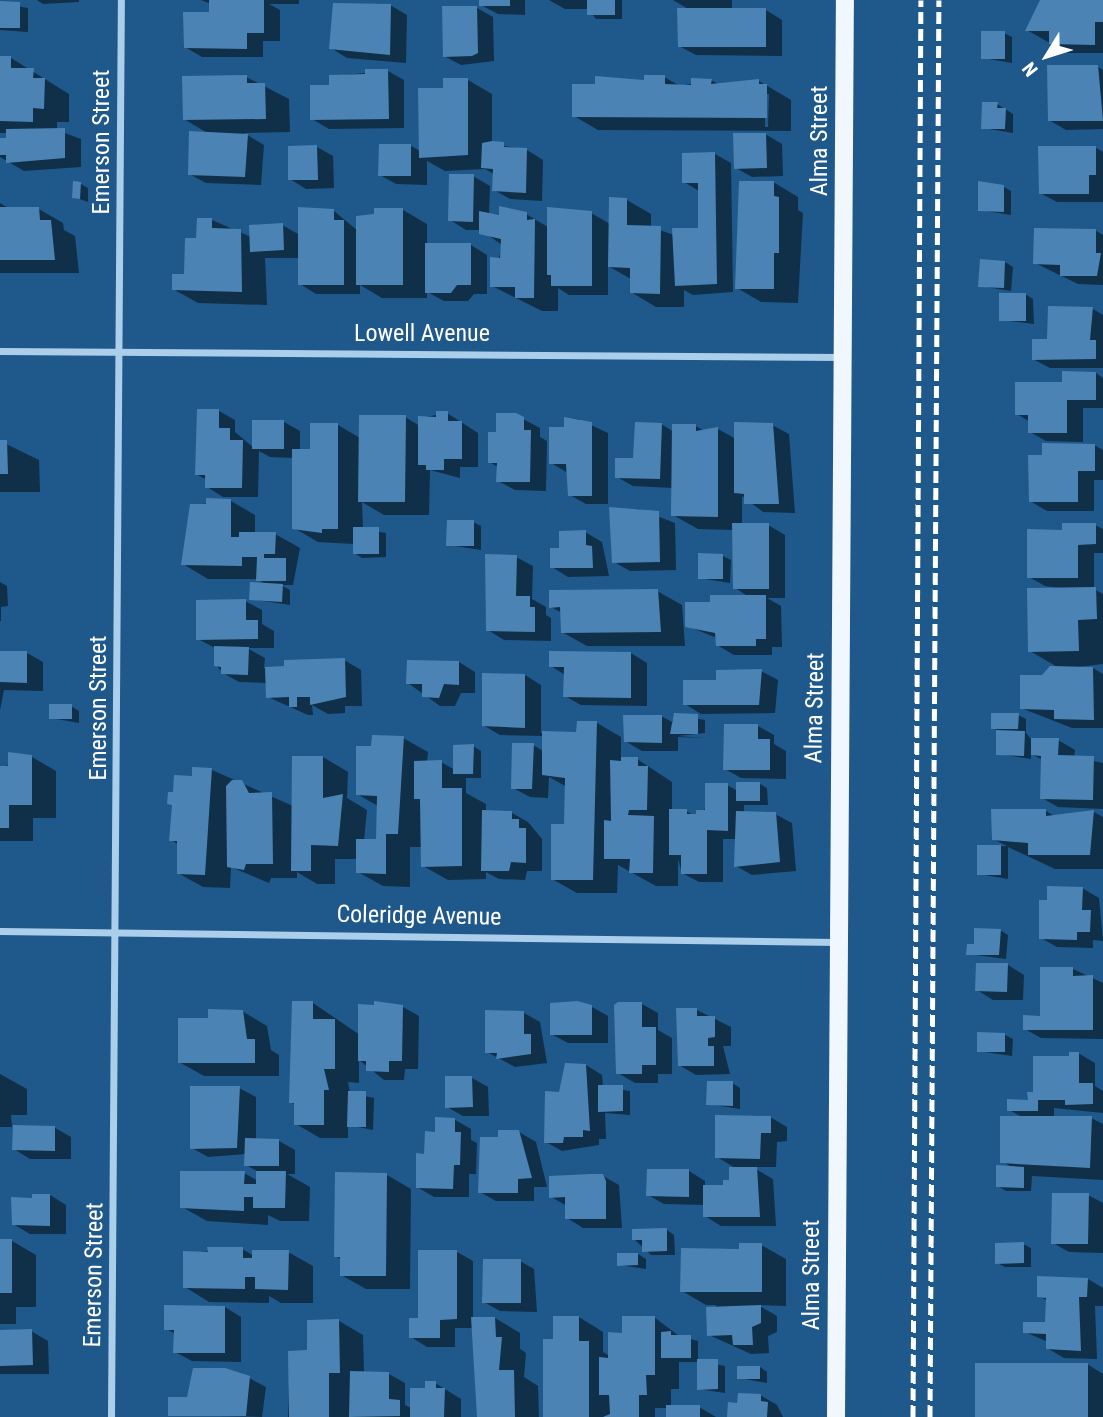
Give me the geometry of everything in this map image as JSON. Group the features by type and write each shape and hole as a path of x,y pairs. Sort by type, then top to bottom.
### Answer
{"main road":[{"name":"Alma Street","path":"836,1417 845,0"}],"street":[{"name":"Emerson Street","path":"111,1417 121,352 121,0"},
{"name":"Lowell Avenue","path":"0,351 843,357"},
{"name":"Coleridge Avenue","path":"0,930 837,942"}],"building":[{"path":"209,0 264,0 264,33 247,33 247,49 184,48 183,12 209,12"},
{"path":"479,0 510,0 510,6 479,6"},
{"path":"587,0 615,0 615,15 587,15"},
{"path":"1040,0 1103,0 1103,22 1095,22 1095,45 1049,44 1049,31 1025,31"},
{"path":"0,1 20,2 20,28 0,28"},
{"path":"333,3 391,4 390,55 329,49"},
{"path":"442,6 477,6 478,53 472,56 443,57"},
{"path":"677,8 766,8 766,47 678,47"},
{"path":"981,31 1005,31 1005,59 981,59"},
{"path":"0,56 11,56 11,68 34,68 33,78 45,78 44,109 33,108 33,122 0,121"},
{"path":"1047,65 1098,65 1103,121 1048,121"},
{"path":"365,69 388,69 389,119 310,120 310,85 329,85 329,75 365,74"},
{"path":"247,75 247,83 265,83 266,119 183,120 182,76"},
{"path":"644,75 665,75 665,84 691,85 691,78 712,79 711,84 759,79 759,84 767,84 767,118 572,117 572,84 595,84 595,76 644,80"},
{"path":"443,78 468,78 468,155 419,158 418,88 443,88"},
{"path":"982,102 998,102 997,108 1006,108 1005,129 981,129"},
{"path":"65,128 65,158 6,163 6,155 0,155 0,138 6,138 6,129"},
{"path":"189,131 248,134 245,177 188,175"},
{"path":"733,133 766,133 767,168 734,169"},
{"path":"504,142 504,147 527,148 526,193 492,191 493,169 481,168 482,143"},
{"path":"379,144 411,144 411,176 378,176"},
{"path":"317,145 318,180 288,180 288,146"},
{"path":"1038,146 1096,146 1096,175 1089,175 1089,194 1039,194"},
{"path":"715,152 717,284 675,286 672,228 698,228 698,183 682,183 682,153"},
{"path":"449,174 474,174 473,222 448,221"},
{"path":"73,181 81,182 80,199 72,198"},
{"path":"739,181 774,181 774,196 779,197 779,253 774,253 774,289 735,289"},
{"path":"978,181 1004,185 1004,212 978,211"},
{"path":"609,197 627,198 627,225 661,226 660,294 630,293 630,268 608,267"},
{"path":"499,206 527,212 527,220 535,219 534,298 515,298 515,287 490,287 490,257 500,258 501,239 479,234 479,211 499,215"},
{"path":"0,207 39,207 40,220 51,220 55,260 0,260"},
{"path":"298,207 334,209 334,220 344,220 344,285 298,285"},
{"path":"547,207 592,211 592,286 551,286 551,275 547,275"},
{"path":"374,208 403,208 403,285 356,285 356,216 374,214"},
{"path":"197,218 212,218 212,228 241,229 242,292 172,290 172,274 184,274 185,238 196,238"},
{"path":"283,223 284,250 250,252 249,225"},
{"path":"1034,228 1096,229 1096,253 1101,253 1097,276 1060,276 1060,265 1033,264"},
{"path":"425,243 471,243 471,285 457,285 451,293 425,293"},
{"path":"980,259 1005,261 1004,288 978,287"},
{"path":"999,293 1026,293 1026,321 999,321"},
{"path":"1048,306 1093,307 1090,340 1096,340 1096,359 1032,360 1032,339 1047,339"},
{"path":"1062,371 1096,372 1096,400 1067,400 1067,433 1028,433 1028,415 1015,415 1015,382 1062,382"},
{"path":"197,409 219,409 219,428 230,428 230,440 243,440 242,488 205,488 205,475 195,475"},
{"path":"436,411 448,411 448,421 462,421 462,459 444,459 444,470 426,470 426,465 418,465 418,416 436,417"},
{"path":"496,413 516,413 524,417 524,430 531,430 530,482 496,482 497,463 488,463 488,432 496,432"},
{"path":"359,415 406,415 405,502 358,502"},
{"path":"564,417 592,422 592,496 568,496 566,464 549,464 549,427 564,427"},
{"path":"252,420 284,420 284,449 252,449"},
{"path":"635,422 662,423 660,479 615,478 615,458 633,458"},
{"path":"734,422 773,423 779,504 744,504 744,494 734,493"},
{"path":"310,423 338,423 338,529 322,529 322,533 292,529 292,449 310,449"},
{"path":"672,424 696,424 696,431 718,427 718,517 671,516"},
{"path":"0,440 7,440 8,474 0,474"},
{"path":"1042,443 1095,444 1095,471 1078,471 1078,502 1029,502 1028,455 1042,455"},
{"path":"206,498 231,499 231,537 239,537 239,532 276,532 275,554 264,554 264,558 286,558 286,581 256,581 257,557 242,557 242,566 181,565 190,504 206,504"},
{"path":"609,507 659,511 660,562 612,563"},
{"path":"447,520 474,520 474,546 446,546"},
{"path":"732,523 769,523 769,589 733,589"},
{"path":"1062,523 1096,523 1096,544 1078,545 1078,578 1027,578 1027,529 1062,530"},
{"path":"353,527 379,527 379,554 353,554"},
{"path":"586,530 586,545 592,546 593,568 550,568 550,548 559,548 559,531"},
{"path":"698,553 723,554 723,579 698,579"},
{"path":"485,554 517,555 516,596 530,596 530,607 535,607 535,632 486,631"},
{"path":"250,582 283,584 282,602 249,600"},
{"path":"1096,587 1097,619 1078,620 1079,651 1028,652 1027,588"},
{"path":"658,589 661,632 561,633 560,607 549,608 549,590"},
{"path":"710,595 766,595 766,639 756,639 756,646 716,646 715,633 685,627 685,602 710,602"},
{"path":"246,599 246,620 258,620 258,639 196,640 196,600"},
{"path":"214,646 249,647 248,675 221,674 221,667 214,666"},
{"path":"0,651 27,651 27,683 0,682"},
{"path":"549,651 631,652 631,698 563,697 564,667 549,667"},
{"path":"345,658 346,697 310,705 310,697 297,697 297,707 289,707 289,697 266,698 265,667 284,666 284,660"},
{"path":"407,660 459,661 459,685 444,684 439,698 422,697 422,684 406,684"},
{"path":"1050,666 1093,667 1094,720 1054,719 1054,710 1020,709 1020,675 1042,675"},
{"path":"762,669 759,705 683,705 683,680 716,680 716,670"},
{"path":"482,673 525,674 525,728 482,726"},
{"path":"49,704 72,704 72,719 49,719"},
{"path":"674,713 698,714 698,734 670,734"},
{"path":"991,713 1019,713 1018,729 991,729"},
{"path":"623,715 662,715 662,743 624,742"},
{"path":"577,721 597,721 593,880 551,880 551,824 564,824 565,778 542,775 542,731 576,732"},
{"path":"724,724 758,724 758,739 770,739 770,770 723,770"},
{"path":"996,730 1025,731 1024,756 996,755"},
{"path":"372,735 404,736 398,834 386,834 386,874 356,873 356,839 376,839 377,796 356,795 356,746 371,746"},
{"path":"1031,738 1059,738 1058,755 1094,756 1093,800 1040,799 1041,756 1031,755"},
{"path":"512,743 534,743 532,789 511,789"},
{"path":"474,744 473,774 453,774 453,745"},
{"path":"8,752 32,755 32,805 9,805 9,828 0,828 0,766 8,766"},
{"path":"292,756 323,756 323,798 343,794 338,846 311,845 311,871 291,871"},
{"path":"621,757 638,757 638,766 648,766 647,810 629,810 628,815 654,816 653,873 629,873 630,859 604,859 604,820 611,821 610,760 621,761"},
{"path":"442,760 442,788 462,788 462,866 421,867 420,799 414,799 414,761"},
{"path":"192,767 212,768 205,875 177,874 177,841 169,841 172,805 167,804 168,792 173,792 174,775 192,776"},
{"path":"232,780 242,780 249,793 272,792 273,864 246,864 244,870 227,867 226,786"},
{"path":"736,782 760,782 760,801 736,801"},
{"path":"705,783 728,783 728,831 707,830 707,874 681,874 681,855 669,855 669,809 687,809 687,814 705,810"},
{"path":"991,809 1046,809 1046,816 1094,810 1090,855 1028,855 1028,843 992,840"},
{"path":"482,810 512,811 512,819 519,819 519,828 526,828 526,863 511,862 509,871 481,871"},
{"path":"736,811 776,812 780,862 734,867"},
{"path":"977,845 1001,845 1001,875 977,875"},
{"path":"1047,886 1083,887 1082,910 1091,910 1090,932 1077,932 1077,940 1039,939 1039,900 1047,900"},
{"path":"974,928 1001,929 999,955 966,955 967,944 974,944"},
{"path":"976,963 1008,963 1007,992 975,991"},
{"path":"1040,967 1073,967 1073,976 1093,975 1093,1030 1023,1030 1023,1015 1040,1016"},
{"path":"292,1001 313,1001 313,1019 335,1019 335,1069 324,1069 329,1090 324,1090 324,1125 294,1125 294,1103 289,1103"},
{"path":"374,1001 403,1005 402,1061 389,1061 389,1072 366,1071 366,1061 358,1061 358,1004 374,1005"},
{"path":"577,1001 592,1005 592,1035 550,1035 550,1003"},
{"path":"618,1002 642,1002 642,1027 656,1027 656,1065 642,1065 642,1074 616,1074 614,1005"},
{"path":"676,1008 697,1008 697,1016 715,1016 715,1037 708,1038 708,1046 714,1046 714,1066 678,1066"},
{"path":"208,1009 243,1010 247,1039 255,1039 255,1063 178,1063 178,1018 208,1018"},
{"path":"485,1010 524,1011 524,1034 531,1034 531,1054 496,1059 497,1053 485,1053"},
{"path":"977,1032 1005,1033 1005,1052 977,1052"},
{"path":"1069,1052 1079,1052 1079,1083 1093,1083 1093,1104 1065,1105 1065,1100 1038,1100 1038,1111 1007,1111 1007,1099 1028,1100 1027,1092 1033,1092 1033,1056 1069,1056"},
{"path":"565,1063 586,1064 590,1131 583,1130 583,1137 564,1137 563,1143 544,1143 545,1091 559,1092"},
{"path":"445,1076 472,1076 473,1107 445,1108"},
{"path":"707,1081 733,1081 733,1106 706,1105"},
{"path":"598,1085 623,1085 623,1111 598,1112"},
{"path":"190,1086 240,1086 237,1148 190,1149"},
{"path":"348,1091 366,1091 366,1127 347,1127"},
{"path":"715,1115 771,1116 771,1133 761,1133 760,1159 715,1158"},
{"path":"1000,1116 1092,1116 1090,1168 1000,1163"},
{"path":"435,1117 455,1118 455,1132 461,1132 460,1165 454,1165 453,1189 416,1188 416,1153 424,1154 425,1131 435,1132"},
{"path":"13,1125 55,1126 55,1151 12,1150"},
{"path":"498,1130 519,1130 532,1178 518,1179 518,1193 478,1193 480,1137 498,1137"},
{"path":"245,1138 279,1139 279,1166 244,1166"},
{"path":"996,1165 1024,1167 1024,1188 996,1187"},
{"path":"729,1167 757,1167 760,1217 703,1217 703,1185 723,1185 723,1180 729,1180"},
{"path":"647,1169 689,1169 689,1197 646,1196"},
{"path":"180,1171 245,1171 244,1184 256,1184 256,1171 286,1171 285,1208 253,1208 253,1197 244,1197 244,1211 180,1208"},
{"path":"335,1172 387,1173 386,1276 340,1276 340,1257 334,1257"},
{"path":"603,1174 606,1181 606,1219 565,1219 565,1197 549,1198 549,1176"},
{"path":"1052,1193 1089,1193 1088,1244 1051,1244"},
{"path":"32,1194 50,1194 50,1226 12,1225 11,1197 32,1198"},
{"path":"667,1228 667,1251 642,1252 642,1240 632,1240 632,1229"},
{"path":"0,1239 12,1239 12,1293 0,1293"},
{"path":"1024,1242 1024,1263 995,1264 995,1243"},
{"path":"739,1243 762,1243 762,1292 680,1292 681,1248 739,1249"},
{"path":"207,1247 243,1247 243,1258 252,1258 252,1250 289,1250 288,1290 255,1289 255,1277 245,1277 245,1289 183,1288 183,1251 208,1252"},
{"path":"418,1250 457,1250 457,1319 440,1320 440,1338 409,1338 409,1318 418,1318"},
{"path":"617,1253 638,1253 638,1265 617,1266"},
{"path":"483,1259 521,1259 521,1303 482,1303"},
{"path":"1037,1276 1088,1278 1087,1297 1079,1297 1081,1351 1046,1349 1046,1334 1023,1333 1023,1322 1045,1322 1046,1298 1037,1297"},
{"path":"164,1305 225,1306 225,1353 173,1353 174,1330 164,1330"},
{"path":"761,1305 761,1323 752,1327 753,1345 733,1345 732,1335 707,1336 706,1307"},
{"path":"553,1316 579,1316 579,1341 589,1341 589,1417 543,1417 543,1339 553,1339"},
{"path":"622,1316 655,1316 655,1375 646,1375 647,1395 639,1395 639,1417 603,1417 610,1414 609,1395 599,1395 599,1357 608,1358 608,1332 622,1333"},
{"path":"471,1317 495,1317 496,1337 502,1337 499,1370 514,1370 515,1417 477,1417"},
{"path":"339,1319 340,1373 329,1373 329,1417 289,1417 288,1351 307,1350 307,1320"},
{"path":"32,1329 33,1365 0,1366 0,1330"},
{"path":"671,1331 671,1335 691,1335 691,1358 661,1358 661,1332"},
{"path":"697,1359 718,1359 718,1389 697,1390"},
{"path":"975,1363 1088,1363 1088,1417 975,1417"},
{"path":"737,1366 760,1366 760,1379 737,1379"},
{"path":"193,1368 225,1368 250,1376 246,1416 168,1416 168,1397 187,1397"},
{"path":"350,1371 389,1372 389,1399 400,1400 400,1416 349,1417"},
{"path":"425,1381 436,1381 436,1388 445,1388 444,1417 410,1417 410,1388 425,1388"},
{"path":"738,1393 761,1394 761,1401 768,1402 767,1417 727,1417 728,1402 737,1403"},
{"path":"666,1405 700,1405 700,1417 666,1417"}],"railway":[{"path":"913,1417 921,0"},
{"path":"930,1417 939,0"}]}
